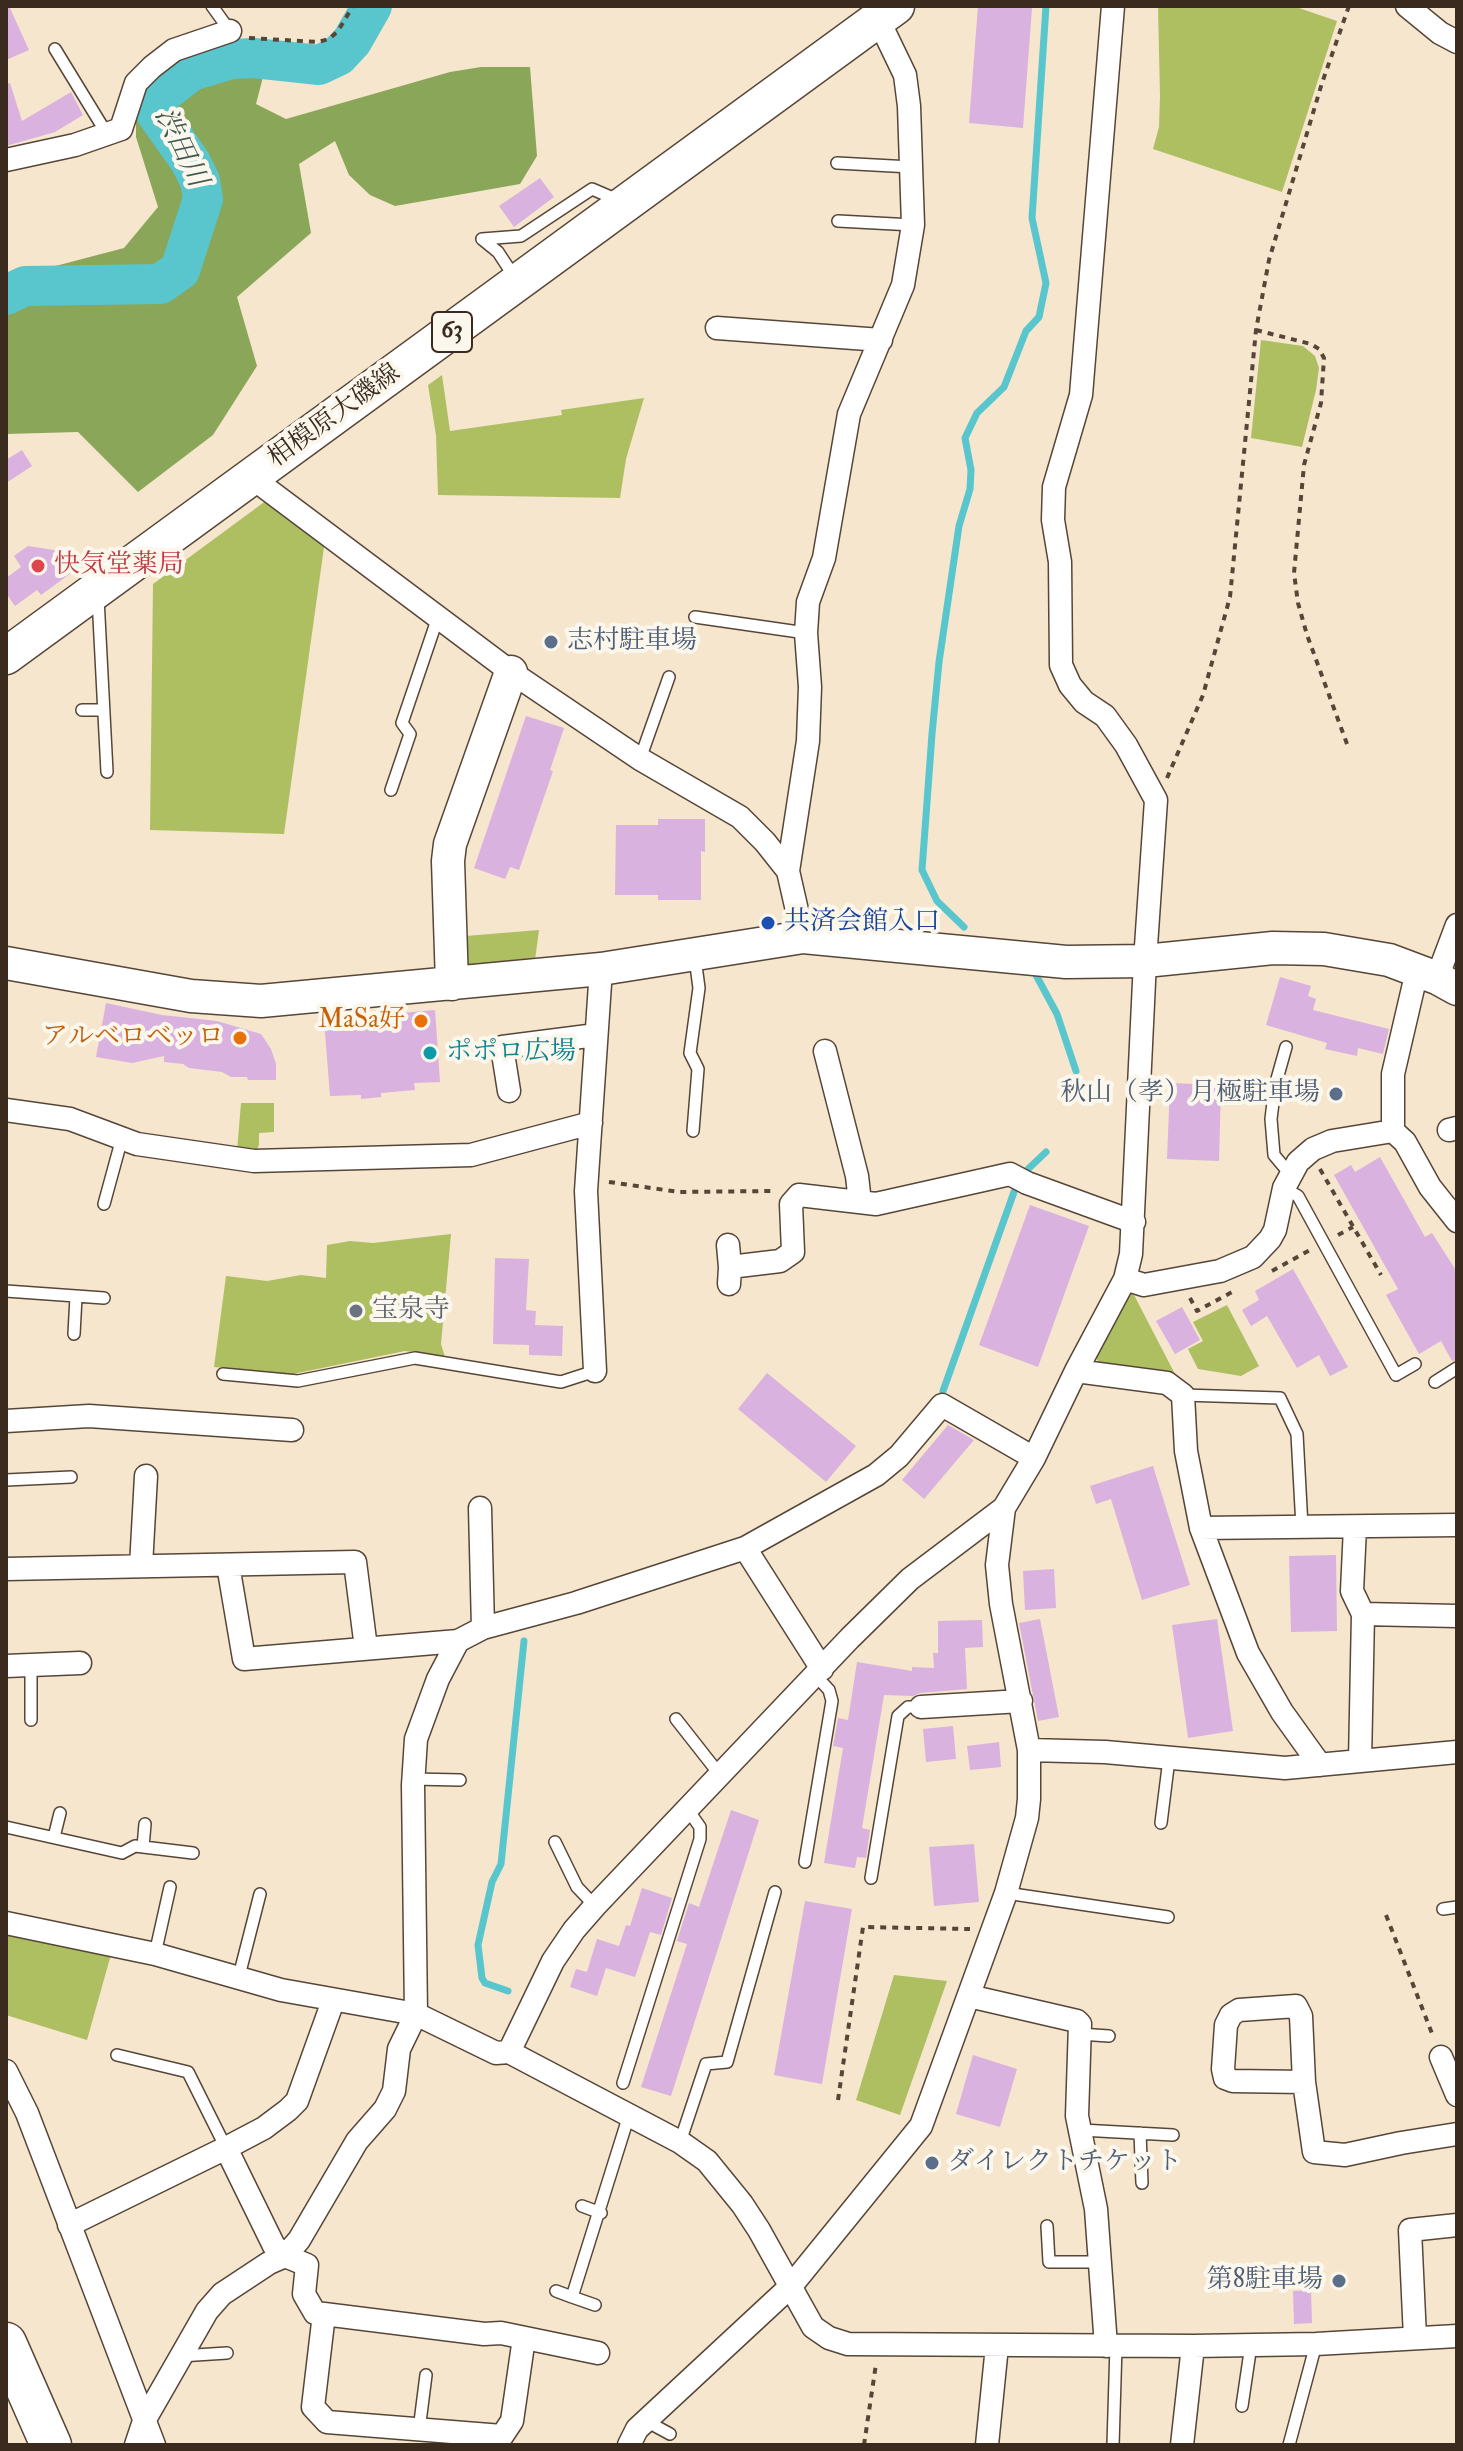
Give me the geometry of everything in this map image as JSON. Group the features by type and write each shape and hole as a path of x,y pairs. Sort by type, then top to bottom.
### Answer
{"highway":[{"path":"6,2343 51,2445"}],"main road":[{"name":"相模原大磯線","path":"6,656 888,13"}],"street":[{"path":"509,2052 553,1961 595,1906 910,1579 1004,1508 1034,1458 1125,1279 1134,1222 1145,961 1156,800 1126,745 1105,716 1084,702 1061,665 1060,562 1053,520 1054,487 1081,395 1113,6"},
{"path":"1407,6 1440,33 1457,42"},
{"path":"803,937 788,871 808,741 808,602 824,558 849,414 903,285 913,225 905,75 888,13"},
{"path":"6,160 75,145 121,129 136,83 152,67 174,50 230,31"},
{"path":"717,328 881,340"},
{"path":"251,477 511,672 640,759 740,817 788,871"},
{"path":"452,984 450,844 511,672"},
{"path":"1457,925 1437,979 1393,1074 1393,1131 1405,1142 1430,1187 1457,1221"},
{"path":"6,963 191,996 261,1001 601,969 803,937 1066,962 1145,961 1295,947 1370,955 1437,979"},
{"path":"595,1371 587,1178 601,969"},
{"path":"509,1091 502,1047 596,1035"},
{"path":"825,1051 826,1090 857,1176 860,1202"},
{"path":"6,1110 70,1119 122,1138 169,1150 254,1161 471,1155 591,1123"},
{"path":"1125,1279 1144,1285 1220,1271 1243,1263 1270,1239 1279,1221 1287,1181 1298,1162 1332,1141 1393,1131"},
{"path":"729,1266 780,1261 793,1252 791,1204 799,1195 876,1204 1010,1174 1134,1222"},
{"path":"1076,1371 1167,1383 1183,1395 1186,1451 1201,1528 1248,1653 1282,1712 1320,1765"},
{"path":"228,1565 246,1667 366,1648 458,1641 483,1628 591,1598 745,1548 876,1475 899,1456 942,1405 1034,1458"},
{"path":"6,1421 89,1416 147,1429 292,1430"},
{"path":"141,1566 146,1476"},
{"path":"480,1508 483,1628"},
{"path":"629,2445 637,2429 791,2286 921,2126 1006,1893 1027,1818 1029,1750 1001,1604 997,1565 1004,1508"},
{"path":"1201,1528 1457,1525"},
{"path":"1355,1527 1352,1591 1363,1614 1360,1761"},
{"path":"745,1548 819,1672"},
{"path":"6,1569 355,1562 366,1648"},
{"path":"1363,1614 1457,1616"},
{"path":"136,2445 144,2421 207,2311 222,2294 285,2256 299,2240 357,2141 385,2109 394,2091 399,2049 416,2014 413,1779 416,1739 425,1709 458,1641"},
{"path":"6,1666 80,1663"},
{"path":"921,1707 1021,1701"},
{"path":"1029,1750 1105,1752 1285,1768 1457,1752"},
{"path":"6,1923 155,1954 281,1990 416,2014 496,2053 509,2052 680,2142 707,2161 742,2204 813,2327 829,2338 848,2344 1193,2346 1316,2344 1457,2336"},
{"path":"969,1996 1080,2024 1076,2105 1096,2209 1111,2346"},
{"path":"69,2225 104,2215 264,2128 297,2101 333,2001"},
{"path":"1304,2082 1233,2081 1225,2078 1226,2025 1231,2015 1239,2010 1296,2006 1301,2016 1304,2082 1314,2152 1345,2155 1457,2134"},
{"path":"1441,2057 1457,2095"},
{"path":"6,2071 27,2113 154,2445"},
{"path":"226,2148 274,2246 285,2256 307,2265 304,2294 315,2313 484,2334 501,2333 598,2353"},
{"path":"1415,2338 1410,2230 1457,2225"},
{"path":"324,2314 313,2407 327,2422 502,2436 512,2421 524,2338"},
{"path":"987,2445 997,2346"},
{"path":"1182,2445 1193,2346"}],"lane":[{"path":"212,6 230,31"},
{"path":"55,49 107,134"},
{"path":"837,163 911,167"},
{"path":"519,284 498,252 482,239 521,236 592,189 627,204"},
{"path":"838,221 913,225"},
{"path":"98,590 107,772"},
{"path":"391,790 410,734 402,723 438,617"},
{"path":"695,617 806,633"},
{"path":"640,759 669,677"},
{"path":"82,710 103,710"},
{"path":"693,1131 698,1069 690,1053 699,988 694,953"},
{"path":"1286,1047 1275,1086 1271,1119 1274,1155 1396,1375 1415,1364"},
{"path":"104,1204 122,1138"},
{"path":"6,1291 104,1298"},
{"path":"74,1334 76,1297"},
{"path":"223,1374 298,1381 415,1358 561,1382 595,1371"},
{"path":"1435,1382 1457,1368"},
{"path":"1183,1395 1280,1398 1297,1434 1302,1527"},
{"path":"6,1480 71,1477"},
{"path":"31,1665 31,1720"},
{"path":"805,1862 832,1701 819,1672"},
{"path":"871,1878 898,1716 908,1707 921,1707"},
{"path":"676,1719 720,1775"},
{"path":"1161,1823 1169,1759"},
{"path":"413,1779 460,1780"},
{"path":"623,2083 700,1839 700,1827 688,1810"},
{"path":"54,1837 60,1813"},
{"path":"143,1847 145,1824"},
{"path":"6,1827 122,1853 135,1846 193,1853"},
{"path":"555,1842 577,1887 595,1906"},
{"path":"155,1954 170,1887"},
{"path":"680,2142 706,2064 727,2062 775,1892"},
{"path":"1006,1893 1168,1917"},
{"path":"239,1976 260,1894"},
{"path":"1443,1909 1457,1907"},
{"path":"1079,2034 1109,2036"},
{"path":"117,2055 188,2072 226,2148"},
{"path":"572,2297 601,2213 629,2114"},
{"path":"1081,2130 1173,2135"},
{"path":"1140,2133 1142,2183"},
{"path":"582,2206 601,2213"},
{"path":"1047,2226 1049,2264 1100,2262"},
{"path":"556,2291 595,2305"},
{"path":"1289,2445 1316,2344"},
{"path":"1242,2406 1251,2345"},
{"path":"1111,2346 1113,2445"},
{"path":"180,2356 227,2353"},
{"path":"419,2431 426,2375"},
{"path":"646,2421 670,2434"}],"path":[{"path":"230,31 244,38 318,42 329,39 338,31 353,6"},
{"path":"1156,800 1190,730 1203,695 1230,597 1256,330 1277,234 1322,83 1349,6"},
{"path":"1256,330 1311,344 1319,349 1324,358 1321,403 1304,465 1294,573 1307,635 1347,744"},
{"path":"1310,1152 1381,1275"},
{"path":"587,1178 679,1192 785,1191 796,1198"},
{"path":"1386,1915 1441,2057"},
{"path":"838,2100 863,1927 993,1929"},
{"path":"864,2445 880,2344"}],"green space":[{"path":"1158,6 1293,6 1337,21 1282,192 1153,149 1159,127"},
{"path":"230,46 263,77 256,104 286,119 450,72 481,67 530,67 537,156 520,184 395,206 370,195 349,175 335,141 299,164 311,233 237,297 257,366 213,435 138,492 78,432 6,434 6,279 124,248 158,207 136,137 136,100 158,71 199,52"},
{"path":"1261,340 1303,346 1315,356 1319,368 1316,390 1302,447 1251,438"},
{"path":"442,375 450,431 562,415 561,410 644,398 626,459 620,498 438,495 436,435 428,385"},
{"path":"267,500 325,540 284,834 150,830 153,584"},
{"path":"539,930 535,960 467,966 466,936"},
{"path":"241,1103 274,1103 274,1132 259,1133 257,1149 237,1151"},
{"path":"451,1234 441,1344 445,1357 405,1351 288,1375 214,1367 226,1276 267,1281 301,1275 326,1278 327,1245"},
{"path":"1128,1292 1134,1295 1176,1376 1101,1366 1094,1355"},
{"path":"1227,1305 1259,1366 1241,1376 1198,1369 1188,1349 1203,1341 1193,1322"},
{"path":"6,1927 112,1951 87,2040 6,2015"},
{"path":"894,1975 947,1981 900,2115 856,2100"}],"building":[{"path":"6,6 9,6 29,50 6,60"},
{"path":"978,6 1032,8 1023,128 969,123"},
{"path":"10,83 22,121 71,92 83,115 55,132 6,146 6,84"},
{"path":"540,178 554,197 514,227 499,206"},
{"path":"22,450 32,466 6,483 6,460"},
{"path":"28,546 73,553 82,565 41,595 37,590 15,606 6,593 6,578 21,567 14,556"},
{"path":"526,716 564,728 550,770 553,771 519,870 510,867 505,879 474,868"},
{"path":"658,819 705,819 705,852 701,851 701,900 658,900 658,895 615,895 616,825 658,825"},
{"path":"1280,977 1311,986 1308,996 1316,999 1313,1010 1389,1029 1383,1054 1358,1048 1357,1056 1325,1049 1327,1043 1266,1025"},
{"path":"106,1003 162,1015 217,1021 261,1034 276,1064 276,1080 248,1080 247,1077 231,1077 222,1072 189,1068 183,1064 164,1062 164,1056 132,1063 96,1057"},
{"path":"435,1010 440,1082 414,1083 415,1090 381,1093 381,1097 330,1096 324,1020"},
{"path":"1170,1083 1221,1085 1219,1161 1167,1159"},
{"path":"1380,1157 1425,1237 1432,1233 1457,1272 1457,1360 1452,1361 1441,1341 1419,1354 1386,1295 1398,1289 1334,1175 1351,1165 1355,1172"},
{"path":"1030,1205 1089,1226 1038,1367 979,1345"},
{"path":"495,1258 529,1259 526,1310 536,1311 535,1325 563,1326 562,1356 529,1355 529,1345 493,1344"},
{"path":"1293,1269 1348,1367 1330,1376 1319,1355 1297,1368 1267,1316 1251,1326 1242,1310 1259,1300 1255,1291"},
{"path":"1182,1307 1200,1340 1175,1354 1156,1321"},
{"path":"767,1373 856,1446 826,1482 738,1409"},
{"path":"948,1425 974,1440 924,1499 902,1480"},
{"path":"1153,1466 1190,1585 1142,1600 1111,1499 1096,1504 1090,1486"},
{"path":"1336,1555 1337,1631 1291,1632 1289,1556"},
{"path":"1054,1569 1056,1608 1025,1610 1023,1571"},
{"path":"1040,1619 1059,1717 1038,1721 1019,1623"},
{"path":"1217,1619 1233,1731 1188,1738 1172,1625"},
{"path":"982,1620 983,1647 965,1648 967,1689 913,1696 884,1695 862,1828 870,1830 866,1858 857,1857 855,1868 824,1863 843,1748 833,1746 838,1718 848,1720 857,1662 912,1671 912,1667 934,1668 933,1653 938,1653 938,1621"},
{"path":"953,1726 956,1759 926,1762 923,1729"},
{"path":"999,1742 1001,1767 970,1770 967,1746"},
{"path":"731,1810 759,1820 671,2096 641,2087 687,1944 677,1941 689,1903 699,1907"},
{"path":"974,1844 979,1902 934,1906 929,1847"},
{"path":"642,1888 672,1898 661,1935 650,1932 635,1977 606,1968 597,1996 570,1987 576,1969 587,1972 597,1939 619,1946 626,1925 630,1926"},
{"path":"805,1901 852,1909 822,2084 774,2075"},
{"path":"973,2055 1017,2069 1000,2127 956,2114"},
{"path":"1311,2290 1312,2323 1294,2324 1293,2291"}],"waterway":[{"name":"渋田川","path":"6,295 25,286 160,284 180,270 203,199 200,181 190,161 156,113 154,100 191,71 231,59 254,58 319,65 338,56 352,41 372,6"},
{"path":"964,927 937,901 922,870 932,734 959,526 970,489 971,470 965,438 977,413 1004,387 1026,331 1039,317 1046,283 1032,218 1046,6"},
{"path":"1036,975 1057,1014 1076,1071"},
{"path":"1027,1170 1046,1152"},
{"path":"943,1391 1014,1192"},
{"path":"508,1991 485,1983 478,1945 492,1882 501,1864 524,1641"}],"place":[{"name":"快気堂薬局","path":"38,566"},
{"name":"志村駐車場","path":"551,642"},
{"name":"共済会館入口","path":"768,923"},
{"name":"MaSa好","path":"421,1021"},
{"name":"アルベロベッロ","path":"240,1038"},
{"name":"ポポロ広場","path":"430,1053"},
{"name":"秋山（孝）月極駐車場","path":"1336,1094"},
{"name":"宝泉寺","path":"356,1311"},
{"name":"ダイレクトチケット","path":"932,2163"},
{"name":"第8駐車場","path":"1339,2281"}]}
